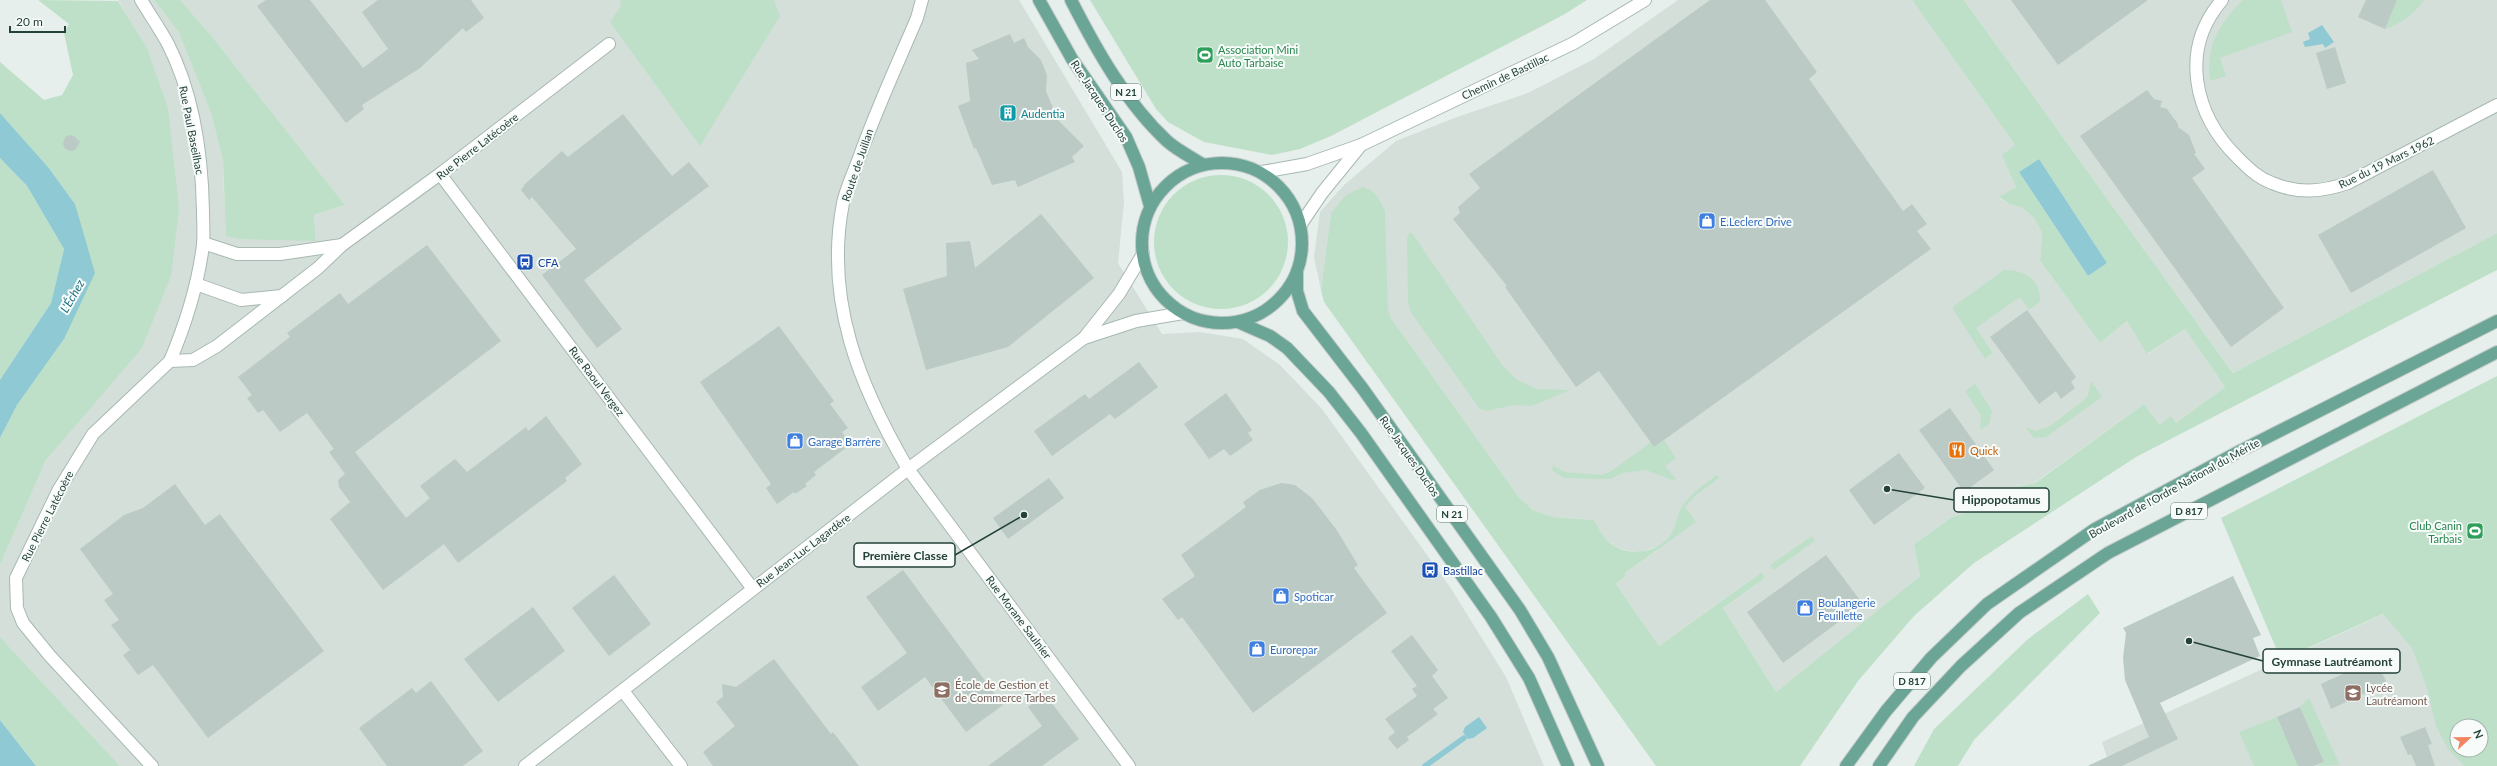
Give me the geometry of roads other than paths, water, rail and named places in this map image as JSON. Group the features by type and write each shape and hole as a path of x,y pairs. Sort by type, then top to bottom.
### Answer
{"main road":[{"name":"Rue Jacques Duclos","path":"1039,0 1072,59 1126,137 1139,167 1150,206"},
{"name":"N 21","path":"1071,0 1116,78 1147,121 1168,142 1202,164"},
{"path":"1223,162 1243,164 1262,172 1280,186 1293,204 1301,224 1303,248 1297,272 1288,290 1274,305 1257,316 1238,322 1219,323 1200,320 1182,313 1163,298 1150,277 1143,254 1143,229 1150,206 1163,188 1175,178 1202,164 1223,162"},
{"name":"Rue Jacques Duclos","path":"1297,272 1297,291 1303,311 1363,388 1520,610 1548,657 1598,766"},
{"name":"Boulevard de l'Ordre National du Mérite","path":"1846,766 1886,711 1931,658 1987,604 2095,529 2238,452 2497,321"},
{"name":"N 21","path":"1238,322 1270,336 1287,348 1329,392 1361,433 1492,617 1529,678 1568,766"},
{"name":"D 817","path":"1879,766 1913,717 1961,666 2019,613 2101,558 2497,352"}],"street":[{"name":"Rue Paul Baseilhac","path":"141,0 168,44 187,91 199,153 202,183 203,243 196,284 188,318 170,361"},
{"name":"Route de Juillan","path":"908,469 888,434 857,367 846,328 839,285 838,244 843,202 868,132 917,18 922,0"},
{"name":"Chemin de Bastillac","path":"1262,172 1307,164 1361,145 1574,44 1645,0"},
{"name":"Rue du 19 Mars 1962","path":"2222,0 2200,37 2195,63 2198,94 2212,126 2232,152 2252,172 2270,183 2288,189 2312,191 2329,190 2348,183 2497,105"},
{"name":"Rue Pierre Latécoère","path":"152,766 22,624 17,608 16,578 58,491 93,434 170,361 193,360 216,346 318,268 342,245 440,174 609,44"},
{"name":"Chemin de Bastillac","path":"1301,224 1322,193 1361,145"},
{"name":"Rue Raoul Vergez","path":"440,174 753,589"},
{"name":"Rue Pierre Latécoère","path":"203,243 237,254 280,254 342,245"},
{"name":"Rue Jean-Luc Lagardère","path":"525,766 908,469 1084,338 1119,294 1143,254"},
{"path":"196,284 241,300 282,296"},
{"name":"Rue Jean-Luc Lagardère","path":"1084,338 1136,321 1182,313"},
{"name":"Rue Morane Saulnier","path":"908,469 1129,766"},
{"path":"623,691 681,766"}],"water":[{"path":"2322,25 2334,42 2325,48 2323,44 2305,47 2303,42 2310,39 2308,33"},
{"name":"L'Échez","path":"0,113 48,167 75,204 95,273 64,339 17,405 0,438 0,380 51,303 64,249 27,186 0,158"},
{"path":"2039,159 2107,263 2088,276 2019,172"},
{"path":"1479,717 1487,728 1473,738 1468,739 1463,732 1465,727"},
{"path":"0,720 36,766 0,766"}],"waterway":[{"path":"1425,766 1464,738"}],"place":[{"name":"Association Mini Auto Tarbaise","path":"1205,55"},
{"name":"Audentia","path":"1008,113"},
{"name":"E.Leclerc Drive","path":"1707,221"},
{"name":"CFA","path":"525,262"},
{"name":"Garage Barrère","path":"795,441"},
{"name":"Quick","path":"1957,450"},
{"name":"Hippopotamus","path":"1887,489"},
{"name":"Première Classe","path":"1024,515"},
{"name":"Club Canin Tarbais","path":"2475,531"},
{"name":"Bastillac","path":"1430,570"},
{"name":"Spoticar","path":"1281,596"},
{"name":"Boulangerie Feuillette","path":"1805,608"},
{"name":"Gymnase Lautréamont","path":"2189,641"},
{"name":"Eurorepar","path":"1257,649"},
{"name":"École de Gestion et de Commerce Tarbes","path":"942,690"},
{"name":"Lycée Lautréamont","path":"2353,693"}]}
